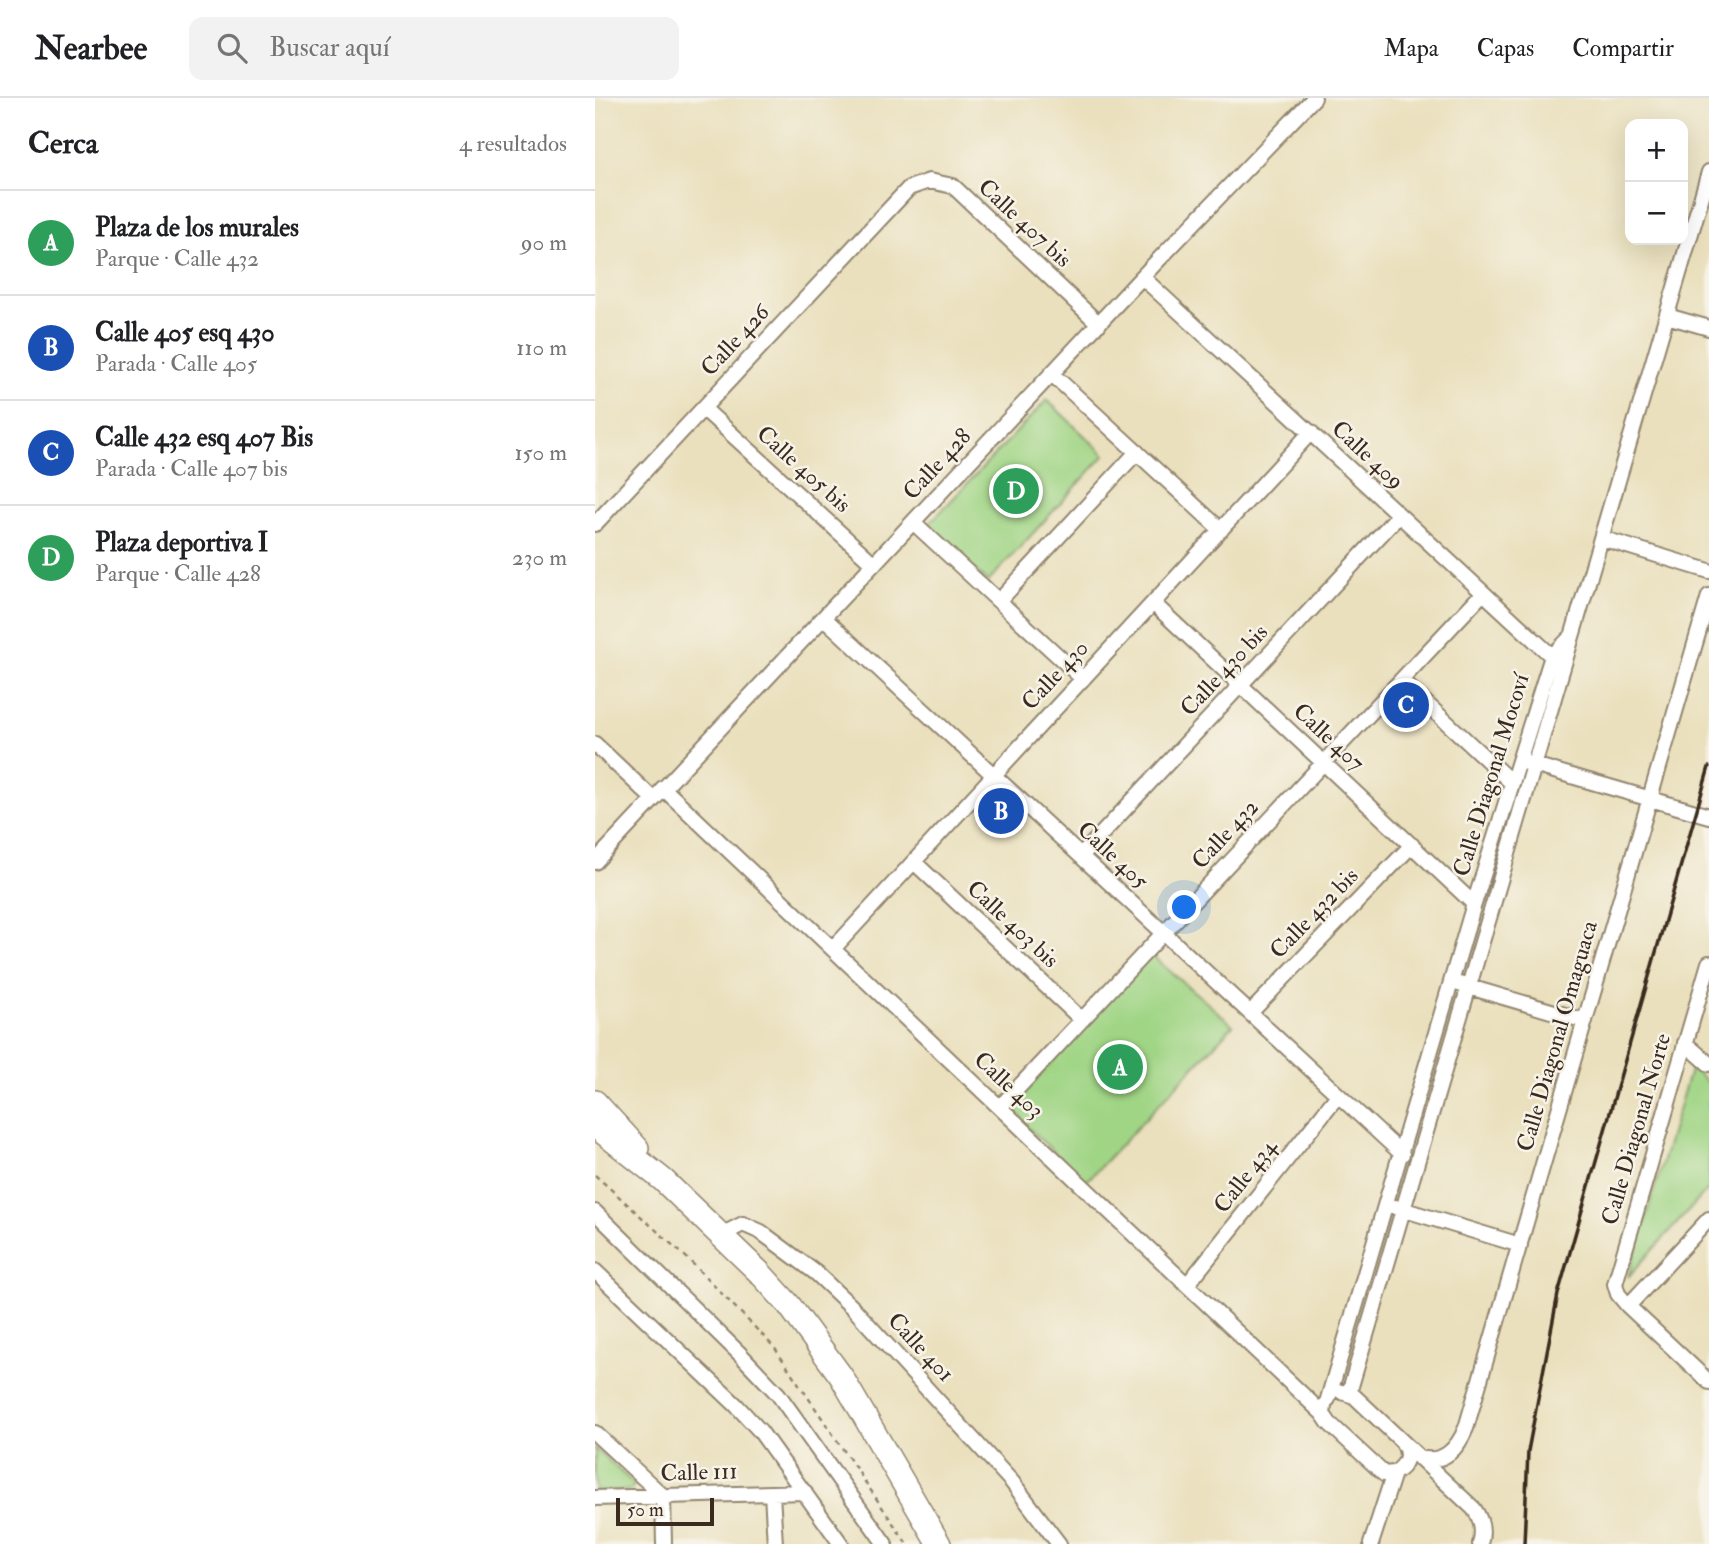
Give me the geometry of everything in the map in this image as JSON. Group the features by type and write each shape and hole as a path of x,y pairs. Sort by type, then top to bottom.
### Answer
{"main road":[{"path":"595,1102 625,1133 663,1180"},
{"path":"595,1126 663,1180 789,1305 822,1348 870,1422 939,1544"}],"street":[{"name":"Calle 428","path":"595,862 1142,277 1314,98"},
{"path":"1557,661 1571,636 1709,172"},
{"name":"Calle 407 bis","path":"909,188 929,181 953,186 1099,324"},
{"name":"Calle 426","path":"595,524 909,188"},
{"name":"Calle 409","path":"1142,277 1557,661"},
{"path":"1667,316 1709,328"},
{"path":"1052,374 1220,530"},
{"name":"Calle 405 bis","path":"703,408 874,564"},
{"name":"Calle 430","path":"833,949 1311,432"},
{"path":"999,601 1137,452"},
{"name":"Calle 430 bis","path":"1081,856 1399,515"},
{"path":"913,522 1083,679"},
{"path":"1601,538 1709,571"},
{"name":"Calle 432","path":"1000,1107 1483,593"},
{"name":"Calle Diagonal Omaguaca","path":"1419,1458 1428,1460 1444,1457 1457,1447 1462,1439 1709,596"},
{"name":"Calle 407","path":"1153,603 1474,904"},
{"name":"Calle 405","path":"824,618 1402,1154"},
{"name":"Calle Diagonal Mocoví","path":"1328,1399 1474,904 1519,760 1557,661"},
{"name":"Calle Diagonal Mocoví","path":"1349,1393 1534,765 1557,661"},
{"path":"1401,680 1512,783"},
{"name":"Calle 403","path":"595,744 658,794 833,949 1323,1413 1329,1423 1379,1471 1389,1475 1394,1473"},
{"path":"1519,760 1709,816"},
{"name":"Calle 432 bis","path":"1250,1013 1412,845"},
{"name":"Calle 403 bis","path":"913,862 1082,1020"},
{"name":"Calle Diagonal Norte","path":"1627,1306 1618,1294 1616,1279 1709,962"},
{"path":"1452,982 1585,1021"},
{"path":"1685,1042 1709,1064"},
{"name":"Calle 434","path":"1187,1285 1338,1095"},
{"path":"1387,1205 1520,1245"},
{"path":"595,1212 778,1394 885,1544"},
{"path":"1709,1219 1627,1306 1709,1381"},
{"name":"Calle 401","path":"721,1235 743,1224 761,1232 816,1273 893,1350 1012,1482 1059,1544"},
{"path":"595,1271 760,1431 841,1544"},
{"path":"1323,1413 1328,1399 1337,1393 1349,1393 1451,1487 1480,1518 1480,1544"},
{"path":"595,1433 663,1496 664,1544"},
{"path":"1371,1544 1394,1473 1406,1462 1407,1451 1403,1443"},
{"name":"Calle 111","path":"595,1498 805,1492"},
{"path":"772,1493 775,1544"}],"path":[{"path":"595,1175 687,1258 774,1347 907,1544"}],"green space":[{"path":"1047,400 1105,455 988,582 926,527"},
{"path":"1151,955 1233,1025 1086,1182 1008,1109"},
{"path":"1691,1067 1709,1084 1709,1188 1628,1277"},
{"path":"595,1448 634,1484 631,1490 595,1492"}],"railway":[{"path":"1524,1544 1528,1451 1558,1294 1709,767"}],"place":[{"name":"Plaza deportiva I","path":"1016,491"},
{"name":"Calle 432 esq 407 Bis","path":"1406,705"},
{"name":"Calle 405 esq 430","path":"1001,811"},
{"name":"Plaza de los murales","path":"1120,1067"}]}
